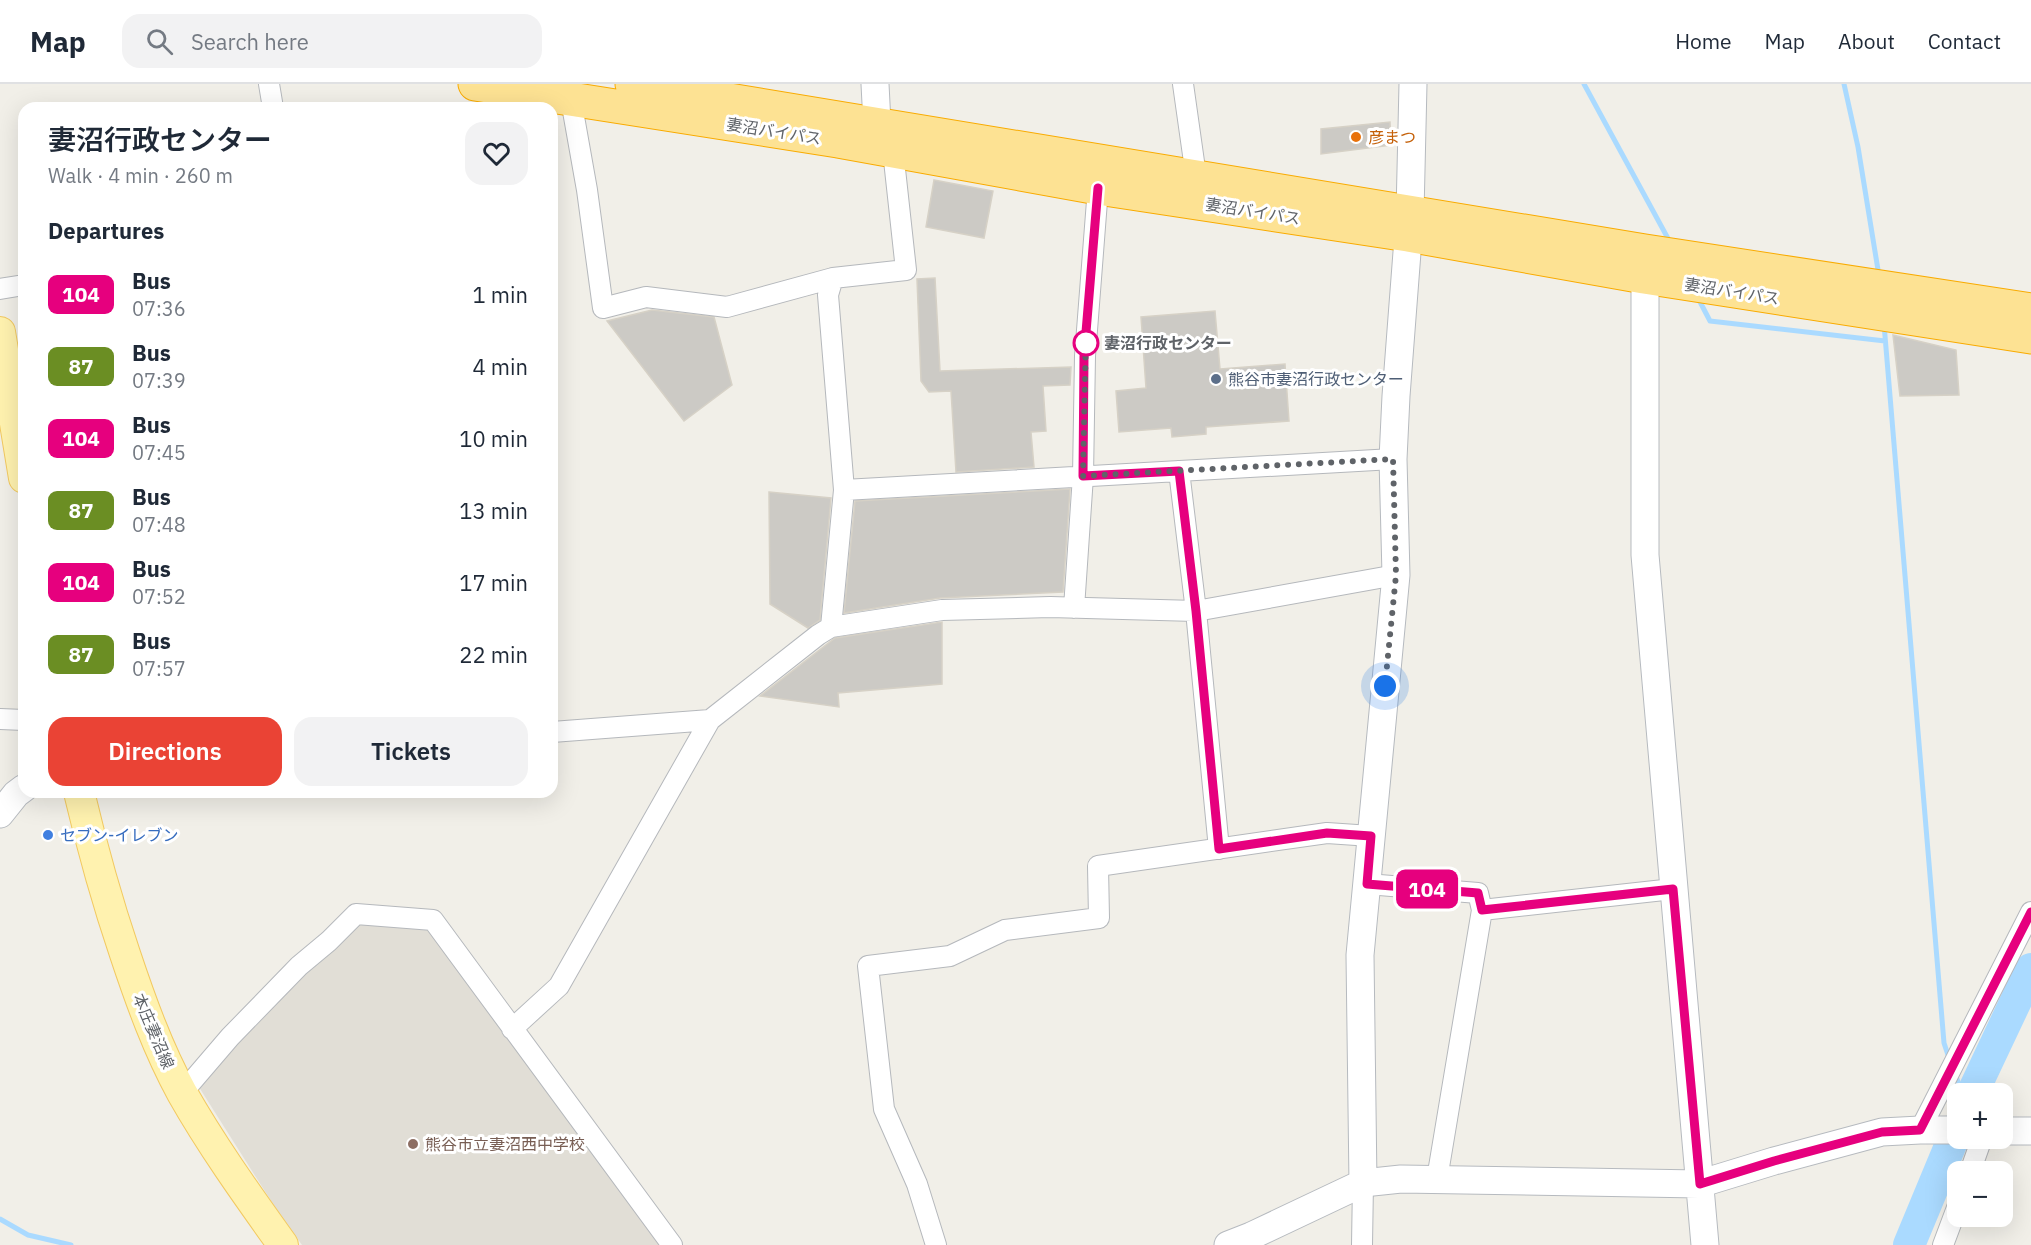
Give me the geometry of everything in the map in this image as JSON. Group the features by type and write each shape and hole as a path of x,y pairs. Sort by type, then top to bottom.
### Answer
{"highway":[{"name":"妻沼バイパス","path":"475,84 838,141 885,137 1196,176 1409,224 1644,264 2031,337"},
{"name":"妻沼バイパス","path":"632,84 885,137 1098,188 1409,224"},
{"name":"妻沼バイパス","path":"1644,264 2031,310"}],"main road":[{"path":"0,332 18,442"},
{"name":"本庄妻沼線","path":"80,798 111,912 138,994 157,1042 182,1094 232,1174 283,1245"}],"street":[{"path":"269,84 272,102"},
{"path":"571,100 587,190 603,308 645,297 727,307 833,278 906,270 885,137 874,84"},
{"path":"1183,84 1196,176"},
{"path":"1362,1245 1360,955 1396,575 1393,459 1409,224 1413,84"},
{"path":"1074,608 1083,476 1084,356 1098,188"},
{"path":"1644,264 1645,555 1705,1245"},
{"path":"831,627 844,490 828,295 833,278"},
{"path":"0,289 18,286"},
{"path":"844,490 1393,459"},
{"path":"1179,471 1196,611 1219,849"},
{"path":"512,1029 559,986 710,720 831,627 942,610 1074,608 1196,611 1396,575"},
{"path":"0,719 18,720"},
{"path":"558,732 710,720"},
{"path":"0,814 18,792"},
{"path":"936,1245 917,1184 884,1108 868,966 950,956 1005,930 1099,918 1098,866 1327,833 1371,836"},
{"path":"1367,884 1478,893 1482,910 1437,1179"},
{"path":"1482,910 1673,889"},
{"path":"1228,1245 1363,1183 1401,1179 1437,1179 1700,1184 1882,1132 1938,1130 2031,912"},
{"path":"182,1094 230,1037 300,966 356,914 433,920 672,1245"},
{"path":"2013,1131 2031,1131"},
{"path":"1943,1245 1950,1227"}],"shaded area":[{"name":"熊谷市立妻沼西中学校","path":"358,924 428,927 666,1245 302,1245 273,1204 197,1084 293,983"}],"building":[{"name":"彦まつ","path":"1390,122 1391,145 1321,154 1321,129"},
{"path":"934,180 993,191 984,238 926,227"},
{"path":"935,278 940,371 1071,367 1070,385 1043,386 1046,431 1031,432 1034,467 956,472 951,391 929,392 921,381 917,279"},
{"path":"652,310 714,317 732,385 684,421 607,321"},
{"name":"熊谷市妻沼行政センター","path":"1215,311 1220,369 1285,364 1289,421 1206,427 1206,434 1172,437 1171,428 1119,432 1116,391 1146,388 1141,317"},
{"path":"1893,335 1956,350 1959,395 1900,396"},
{"path":"1070,489 1063,592 940,598 844,613 855,501"},
{"path":"769,492 831,498 820,620 808,628 770,604"},
{"path":"942,622 942,684 838,693 839,707 760,696 835,638"}],"waterway":[{"path":"1584,84 1671,244"},
{"path":"1844,84 1858,147 1879,276"},
{"path":"1698,298 1710,321 1885,341"},
{"path":"1884,324 1944,1043 1949,1058"},
{"path":"1977,1083 2031,969"},
{"path":"1955,1073 1958,1083"},
{"path":"1909,1245 1949,1149"},
{"path":"0,1219 28,1235 71,1245"}],"bus line":[{"name":"104","path":"1098,188 1084,356 1083,476 1179,471 1196,611 1219,849 1327,833 1371,836 1367,884 1478,893 1482,910 1673,889 1700,1184 1882,1132 1920,1130 2031,912"}],"place":[{"name":"彦まつ","path":"1356,137"},
{"name":"妻沼行政センター","path":"1086,343"},
{"name":"熊谷市妻沼行政センター","path":"1216,379"},
{"name":"セブン-イレブン","path":"48,835"},
{"name":"熊谷市立妻沼西中学校","path":"413,1144"}],"route":[{"path":"1086,343 1086,334 1083,476 1393,459 1396,575 1385,686"}]}
